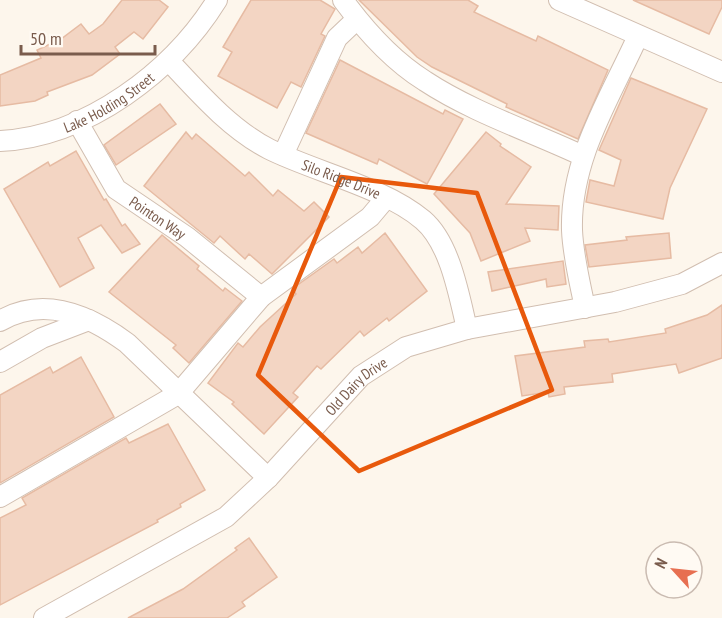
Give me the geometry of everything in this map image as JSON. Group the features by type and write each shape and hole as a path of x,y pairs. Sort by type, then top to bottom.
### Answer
{"street":[{"name":"Lake Holding Street","path":"0,141 42,134 77,121 117,100 169,61 201,27 217,0"},
{"path":"343,0 357,19 382,45 424,81 584,156"},
{"path":"559,0 722,72"},
{"path":"283,155 337,38 357,19"},
{"path":"585,308 572,231 574,198 591,134 638,36"},
{"name":"Silo Ridge Drive","path":"169,61 227,120 266,147 386,198 424,220 446,253 467,329"},
{"name":"Pointon Way","path":"77,121 116,189 187,237 261,297"},
{"path":"0,497 178,394 261,297 370,217 386,198"},
{"name":"Old Dairy Drive","path":"44,618 226,517 268,478 361,376 406,347 467,329 585,308 682,284 722,263"},
{"path":"0,321 15,313 51,307 104,326 127,343 268,478"},
{"path":"0,362 42,338 89,320"}],"highlighted area":[{"path":"341,177 477,193 552,390 359,471 258,375"}],"building":[{"path":"122,0 159,0 168,7 143,39 134,32 115,47 120,54 92,75 47,92 48,95 35,101 0,106 0,75 41,58 37,50 61,39 81,24 89,34 103,24"},
{"path":"251,0 320,0 335,9 321,34 325,36 301,87 291,82 277,108 218,76 232,52 223,47"},
{"path":"359,0 468,0 478,6 474,12 536,41 538,36 608,70 578,139 506,107 507,104 432,67 417,57"},
{"path":"633,0 722,0 722,7 709,34"},
{"path":"340,60 443,114 445,110 463,119 427,184 379,159 377,164 306,133"},
{"path":"631,78 707,109 670,188 663,219 586,202 590,180 614,186 621,160 599,150"},
{"path":"160,104 176,124 116,165 104,145"},
{"path":"186,132 192,139 196,134 245,176 249,172 273,196 278,190 304,211 314,202 329,217 272,274 249,254 245,259 220,236 214,243 144,186"},
{"path":"486,132 501,144 500,146 531,167 506,204 559,206 558,230 525,228 530,241 481,261 470,233 434,194"},
{"path":"76,151 104,200 106,199 122,226 125,224 140,244 122,253 101,225 78,238 94,268 60,287 4,189 48,162 50,166"},
{"path":"385,233 427,291 389,321 387,318 364,336 360,331 321,369 317,366 293,393 298,397 264,434 232,404 234,402 208,383 238,343 243,347 260,327 296,294 292,289 334,259 337,263 358,247 362,253"},
{"path":"669,233 671,258 589,267 585,245 627,240 626,237"},
{"path":"162,235 199,266 197,269 223,291 225,288 242,301 189,363 173,348 176,345 109,292"},
{"path":"563,261 566,284 547,287 546,279 492,291 488,272"},
{"path":"722,305 722,358 679,373 676,364 612,374 613,382 564,387 565,394 549,397 548,392 522,396 515,356 585,347 584,341 608,339 609,342 666,333 665,329 707,315"},
{"path":"81,357 114,417 0,483 0,395 50,367 53,373"},
{"path":"168,424 205,490 180,504 181,507 157,520 158,522 0,605 0,518 26,505 22,498 126,438 129,443"},
{"path":"249,538 277,577 242,602 245,606 227,618 128,618 183,589 237,550 235,548"}]}
